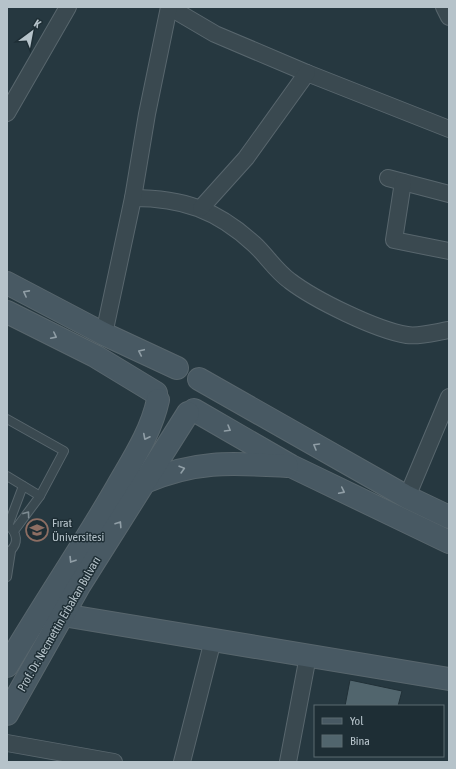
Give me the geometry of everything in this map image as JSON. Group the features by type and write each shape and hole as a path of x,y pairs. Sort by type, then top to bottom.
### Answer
{"main road":[{"path":"7,283 104,334 177,368 185,369 193,373 199,379 407,497 449,517"},
{"path":"7,312 95,356 157,396 167,411 173,414 191,411 199,405 203,392 199,379"},
{"path":"157,396 160,379 164,374 177,368"},
{"name":"Prof. Dr. Necmettin Erbakan Bulvarı","path":"7,666 103,513 142,444 154,418 157,396"},
{"path":"191,411 291,466 449,542"},
{"name":"Prof. Dr. Necmettin Erbakan Bulvarı","path":"7,714 79,586 191,411"},
{"path":"145,482 187,467 210,464 291,466"},
{"path":"63,615 449,679"}],"street":[{"path":"7,113 68,7"},
{"path":"104,334 133,198 169,7 215,34 307,73 449,129"},
{"path":"201,208 246,158 307,73"},
{"path":"449,194 395,180 394,240 449,251"},
{"path":"133,198 158,198 185,203 201,208 225,221 254,244 289,280 325,301 382,330 409,336 449,330"},
{"path":"407,497 449,397"},
{"path":"182,762 213,640"},
{"path":"288,762 308,656"},
{"path":"7,742 114,762"}],"lane":[{"path":"7,419 64,451 40,496 10,527"},
{"path":"7,476 40,496"},
{"path":"7,577 9,552 16,542 10,527 23,486"}],"building":[{"path":"350,680 402,691 398,705 345,705"}],"place":[{"name":"Fırat Üniversitesi","path":"37,530"}]}
